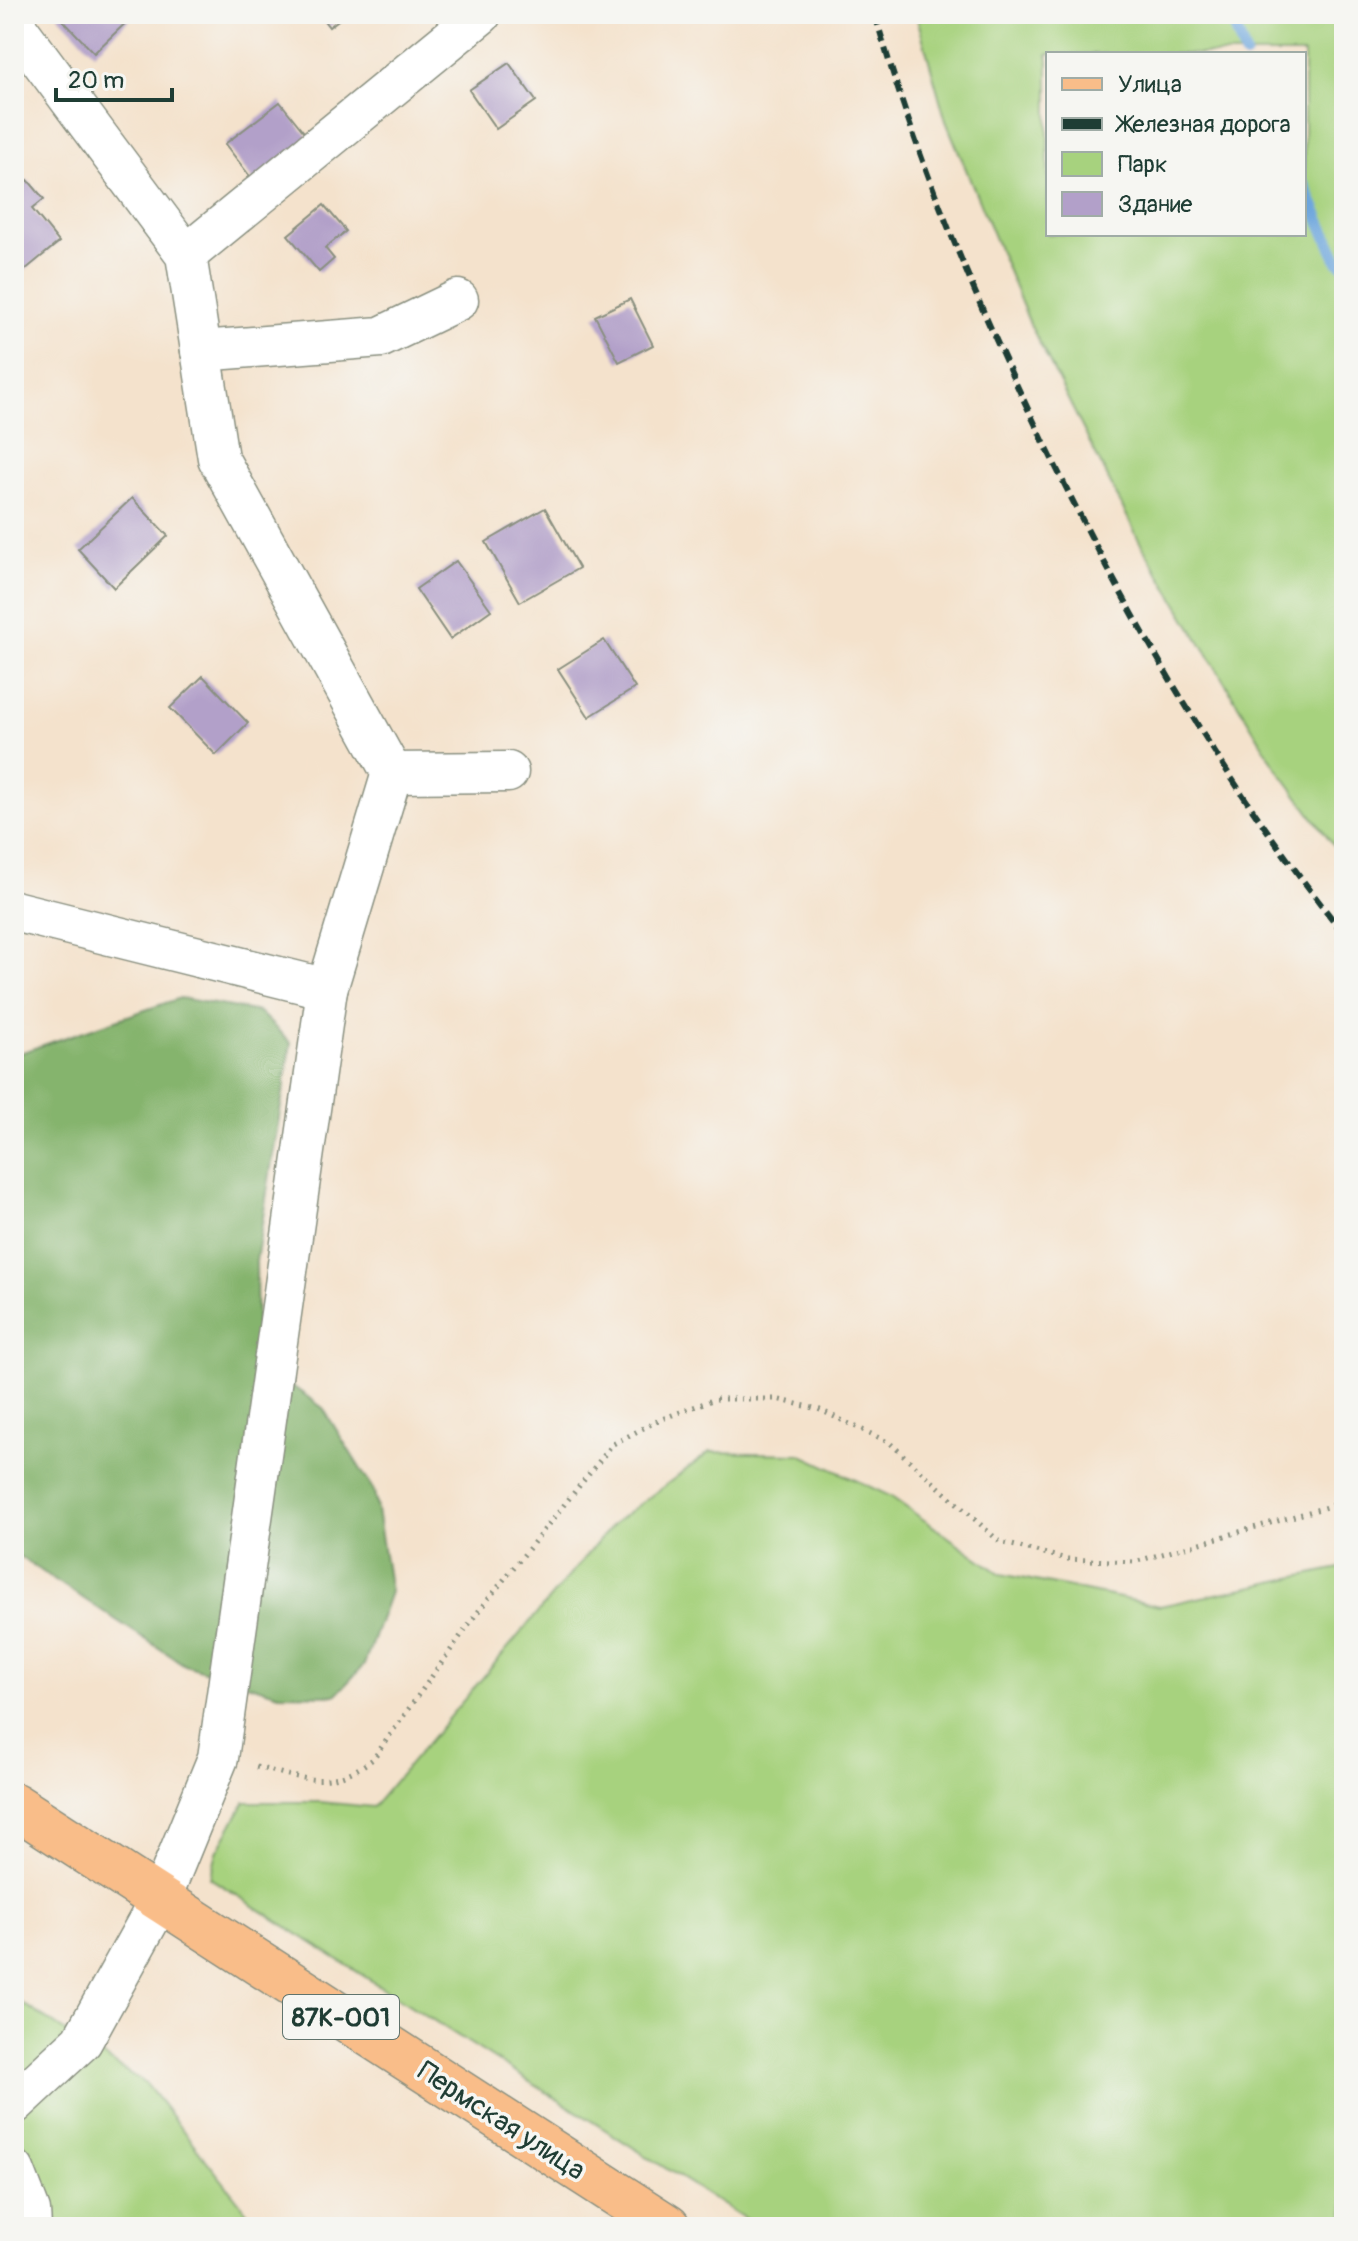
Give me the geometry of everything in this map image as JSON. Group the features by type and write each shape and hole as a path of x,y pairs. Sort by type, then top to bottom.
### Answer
{"main road":[{"name":"Пермская улица","path":"14,1805 668,2227"}],"street":[{"path":"186,255 481,14"},
{"path":"14,24 186,255 218,458 392,773 327,989 218,1758 160,1900 82,2041 14,2104"},
{"path":"201,351 381,337 458,300"},
{"path":"392,773 508,772"},
{"path":"14,911 327,989"},
{"path":"14,2170 30,2211 31,2227"}],"path":[{"path":"218,1758 329,1782 351,1776 373,1759 477,1613 613,1444 659,1420 715,1399 776,1399 818,1409 890,1443 1000,1542 1067,1559 1134,1562 1344,1502"}],"green space":[{"path":"916,14 1344,14 1344,859 1274,764 1140,542 1030,324 946,121"},
{"path":"180,998 259,1012 291,1043 256,1261 257,1361 323,1408 374,1491 390,1592 364,1665 336,1695 279,1694 185,1665 14,1553 14,1055"},
{"path":"710,1452 800,1454 890,1496 1001,1574 1160,1606 1344,1567 1344,2227 758,2227 210,1878 217,1852 245,1802 320,1802 373,1807 613,1524"},
{"path":"14,1998 147,2085 259,2227 14,2227"}],"building":[{"path":"57,14 135,14 94,53"},
{"path":"319,14 346,14 329,27"},
{"path":"509,63 536,101 496,129 469,90"},
{"path":"280,102 311,141 256,184 225,144"},
{"path":"28,180 44,199 32,209 59,242 14,279 14,191"},
{"path":"324,205 346,231 325,248 334,259 319,272 288,235"},
{"path":"630,299 653,345 619,362 595,316"},
{"path":"132,498 168,536 114,588 78,549"},
{"path":"545,508 579,568 520,602 486,542"},
{"path":"456,561 491,610 450,639 416,589"},
{"path":"604,640 635,688 589,717 558,669"},
{"path":"203,676 248,723 216,755 170,708"}],"waterway":[{"path":"1230,14 1244,52"},
{"path":"1306,189 1338,261 1344,265"}],"railway":[{"path":"875,14 927,173 991,328 1104,562 1216,753 1256,815 1344,934"}]}
